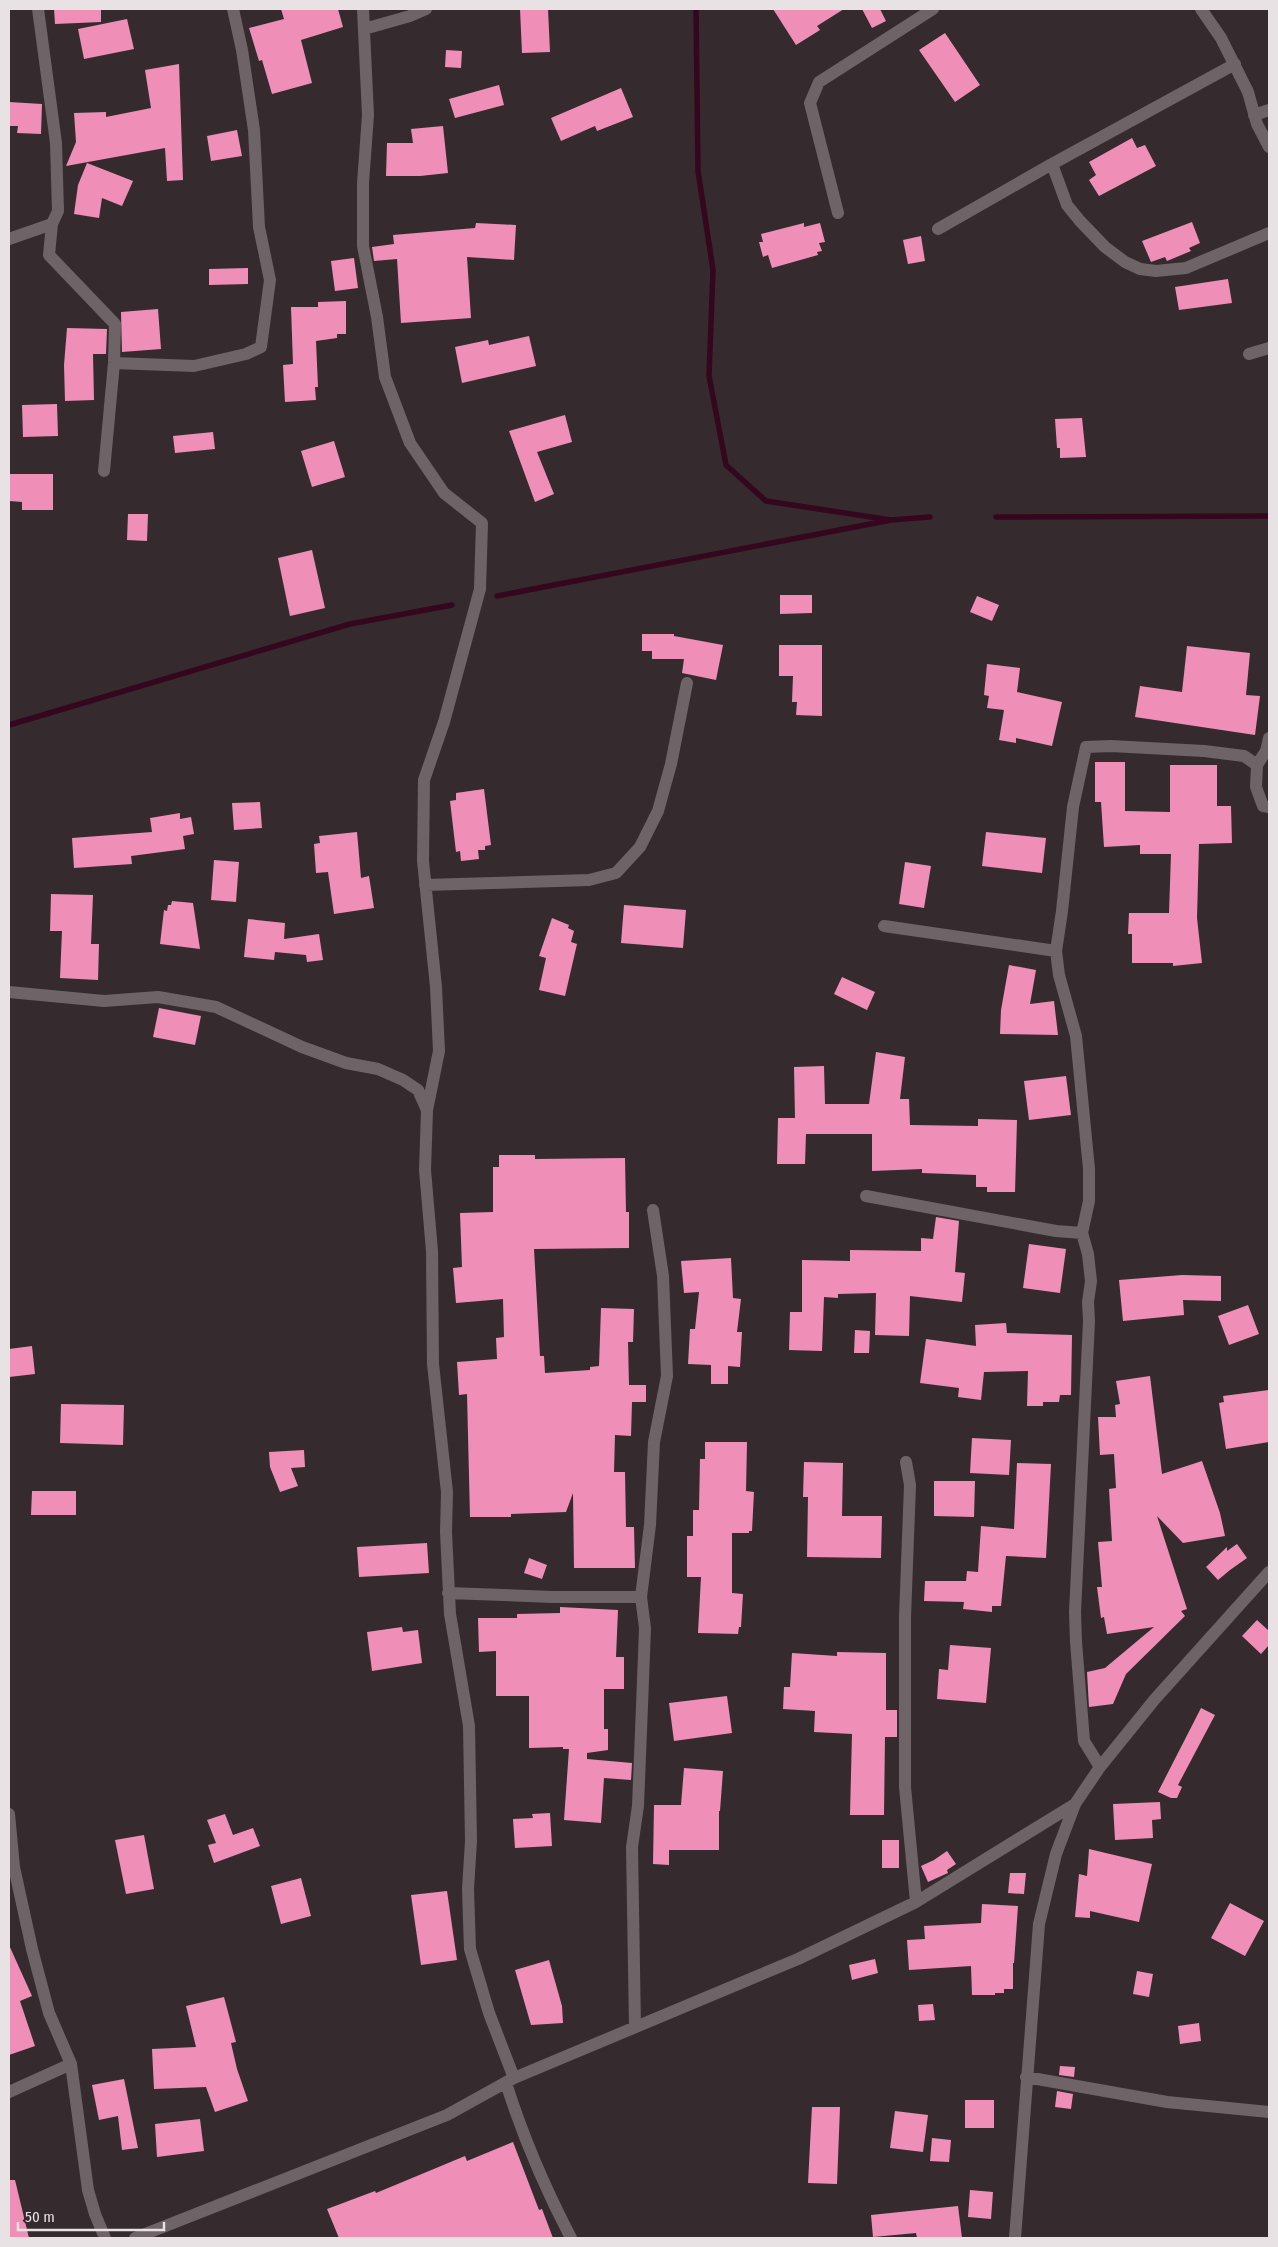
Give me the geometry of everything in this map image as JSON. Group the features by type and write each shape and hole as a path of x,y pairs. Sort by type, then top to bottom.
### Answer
{"street":[{"path":"38,9 56,143 58,211 52,224 49,255 114,324 114,363 104,470"},
{"path":"114,363 194,366 246,354 260,348 270,280 259,227 254,130 242,50 233,9"},
{"path":"362,9 368,115 363,246 377,317 385,377 410,443 444,493 482,523 480,589 444,722 424,780 423,861 436,987 439,1051 426,1110 425,1170 432,1252 433,1364 447,1492 450,1614 466,1696 469,1726 471,1841 468,1889 470,1949 510,2080 519,2124 549,2197 571,2238"},
{"path":"364,29 410,16 426,9"},
{"path":"838,214 810,103 819,82 933,9"},
{"path":"1201,9 1221,38 1248,92 1254,115 1269,147"},
{"path":"938,229 1234,64"},
{"path":"1254,115 1269,110"},
{"path":"1052,164 1067,205 1080,221 1105,247 1126,262 1140,269 1156,272 1186,268 1269,233"},
{"path":"9,239 52,224"},
{"path":"1249,354 1269,348"},
{"path":"425,885 589,880 616,873 640,847 658,811 671,764 687,682"},
{"path":"1269,738 1266,751 1257,765 1256,787 1264,806 1269,808"},
{"path":"1100,1767 1084,1741 1075,1612 1089,1321 1088,1302 1091,1281 1088,1254 1082,1233 1090,1201 1090,1169 1076,1036 1059,975 1056,950 1073,807 1086,747 1111,746 1204,751 1244,756 1257,765"},
{"path":"884,926 1056,950"},
{"path":"9,992 104,1001 158,997 216,1007 302,1046 346,1063 378,1069 403,1080 418,1090 426,1110"},
{"path":"866,1196 1056,1231 1082,1233"},
{"path":"635,2027 632,1847 638,1806 645,1628 641,1597 650,1525 654,1442 667,1376 663,1276 653,1210"},
{"path":"906,1462 910,1485 905,1617 906,1788 916,1902"},
{"path":"1015,2238 1039,1924 1056,1854 1075,1804 1100,1767 1155,1699 1269,1572"},
{"path":"448,1593 553,1597 641,1597"},
{"path":"135,2238 447,2115 510,2080 798,1959 916,1902 1075,1804"},
{"path":"9,1814 11,1868 49,2013 71,2064 88,2190 105,2238"},
{"path":"9,2092 71,2064"},
{"path":"1026,2077 1167,2102 1269,2112"}],"building":[{"path":"54,9 101,9 101,22 55,24"},
{"path":"281,9 338,9 343,27 301,40 312,83 272,94 262,60 259,61 249,28 284,19"},
{"path":"520,9 548,9 550,52 522,53"},
{"path":"773,9 844,9 817,26 820,30 796,45"},
{"path":"862,9 880,9 886,21 872,28"},
{"path":"127,19 134,49 84,59 78,29"},
{"path":"945,33 980,85 955,102 919,50"},
{"path":"446,50 462,51 461,68 445,67"},
{"path":"179,64 183,180 167,181 165,148 66,166 76,142 74,113 106,112 106,117 151,108 145,70"},
{"path":"499,85 504,105 455,118 449,99"},
{"path":"621,88 633,117 597,131 595,126 561,141 551,118"},
{"path":"9,102 42,104 41,134 17,133 18,126 9,126"},
{"path":"443,126 448,173 420,176 386,176 387,143 413,143 411,129"},
{"path":"237,130 242,156 211,161 207,136"},
{"path":"1132,138 1137,148 1145,145 1156,166 1099,196 1089,180 1096,175 1089,162"},
{"path":"87,163 133,181 122,206 102,198 99,218 74,214 78,185"},
{"path":"1192,222 1200,243 1189,248 1191,251 1167,261 1165,257 1151,262 1142,241"},
{"path":"476,223 516,225 514,260 467,257 471,318 401,323 397,259 374,261 372,247 394,244 393,235 475,228"},
{"path":"804,223 804,227 820,223 825,242 819,243 822,251 817,252 818,255 772,268 768,255 763,257 759,242 763,242 761,234"},
{"path":"921,236 925,261 908,264 903,240"},
{"path":"354,258 358,288 335,291 331,261"},
{"path":"248,268 248,284 209,285 209,269"},
{"path":"1228,279 1232,303 1179,310 1175,287"},
{"path":"346,301 346,334 337,334 337,338 316,341 318,387 315,387 316,400 285,402 283,365 293,364 291,307 318,307 318,302"},
{"path":"158,309 161,349 122,352 121,312"},
{"path":"67,328 107,329 106,354 93,354 94,400 65,401 64,365"},
{"path":"529,336 536,366 462,383 455,347 488,340 489,345"},
{"path":"57,404 58,436 23,437 22,405"},
{"path":"565,415 572,442 537,452 554,494 535,502 509,431"},
{"path":"1082,418 1086,457 1060,458 1060,448 1057,448 1055,419"},
{"path":"213,432 215,449 175,453 173,436"},
{"path":"334,441 345,477 312,487 301,451"},
{"path":"9,474 53,474 53,510 22,510 22,502 9,501"},
{"path":"128,514 148,514 147,541 127,540"},
{"path":"312,550 325,608 290,616 278,558"},
{"path":"780,595 812,595 812,613 780,614"},
{"path":"977,596 999,605 992,621 970,612"},
{"path":"642,634 674,634 674,636 723,645 716,680 682,673 684,659 652,659 652,651 642,651"},
{"path":"779,645 822,645 822,716 796,715 797,702 792,702 793,676 779,676"},
{"path":"1187,646 1250,653 1246,695 1260,696 1255,735 1135,717 1140,686 1182,692"},
{"path":"987,664 1020,668 1017,692 1062,702 1052,746 1016,738 1016,743 999,740 1004,710 987,708 989,696 984,695"},
{"path":"1095,762 1125,762 1125,811 1170,812 1170,765 1217,765 1217,806 1231,806 1232,843 1199,844 1197,918 1202,963 1173,966 1173,963 1132,963 1132,934 1128,934 1129,913 1169,913 1171,854 1140,854 1140,845 1104,847 1101,802 1095,802"},
{"path":"484,789 491,845 485,846 485,850 478,850 479,859 461,861 460,851 456,852 450,801 456,800 456,793"},
{"path":"260,802 262,828 234,830 232,803"},
{"path":"180,813 180,819 191,817 194,834 183,836 185,849 131,856 132,864 74,868 72,838 152,832 150,818"},
{"path":"357,832 361,878 369,876 374,908 334,914 328,872 316,873 314,844 320,843 319,836"},
{"path":"986,832 1046,838 1042,873 982,866"},
{"path":"214,860 239,862 236,902 211,900"},
{"path":"905,862 931,866 924,908 899,904"},
{"path":"51,894 93,895 91,944 99,944 98,980 60,978 62,931 50,931"},
{"path":"172,901 193,903 200,949 160,944 164,910 167,911 168,905 171,905"},
{"path":"624,905 686,910 683,948 621,943"},
{"path":"552,918 569,925 568,928 574,931 571,942 577,944 565,996 539,990 546,958 539,956"},
{"path":"248,919 285,923 284,939 319,934 323,960 307,962 306,955 275,952 274,960 244,957"},
{"path":"1009,965 1036,970 1030,1004 1054,1001 1058,1035 1000,1034 1001,1010"},
{"path":"842,977 875,992 867,1010 834,994"},
{"path":"159,1008 201,1016 195,1045 153,1037"},
{"path":"876,1052 905,1057 900,1099 909,1099 910,1125 978,1126 978,1119 1017,1120 1015,1192 987,1192 987,1187 976,1187 976,1175 922,1173 922,1169 872,1171 872,1134 806,1134 805,1164 777,1164 778,1118 795,1118 794,1067 824,1066 825,1104 869,1104"},
{"path":"1066,1076 1071,1115 1029,1120 1024,1081"},
{"path":"499,1155 535,1155 535,1159 625,1158 626,1212 629,1212 629,1248 534,1249 540,1356 544,1356 545,1373 590,1370 590,1367 599,1366 601,1308 634,1309 633,1342 628,1342 629,1385 646,1385 646,1402 632,1402 631,1436 615,1435 614,1472 625,1472 626,1527 634,1527 635,1568 574,1568 573,1493 566,1512 511,1514 511,1517 470,1517 467,1394 459,1395 457,1362 497,1359 496,1338 504,1337 503,1299 456,1303 453,1268 462,1267 460,1213 493,1212 493,1167 499,1167"},
{"path":"936,1217 959,1221 955,1272 965,1273 962,1302 910,1296 909,1336 875,1335 876,1293 838,1294 838,1298 824,1297 822,1351 789,1350 790,1312 802,1312 802,1260 850,1261 850,1250 921,1251 921,1238 933,1239"},
{"path":"1029,1244 1066,1249 1060,1293 1023,1288"},
{"path":"731,1258 733,1298 741,1299 737,1332 742,1332 740,1367 728,1366 728,1384 711,1384 711,1365 688,1364 690,1329 695,1329 699,1292 684,1293 681,1261"},
{"path":"1182,1275 1221,1276 1221,1301 1183,1300 1184,1315 1123,1321 1119,1280"},
{"path":"1248,1305 1259,1334 1229,1345 1218,1316"},
{"path":"1006,1323 1007,1333 1072,1335 1071,1395 1060,1395 1059,1402 1043,1402 1043,1406 1027,1406 1028,1371 984,1372 981,1400 958,1397 959,1388 920,1383 926,1339 976,1346 975,1325"},
{"path":"855,1330 870,1331 869,1353 854,1353"},
{"path":"32,1346 35,1374 9,1377 9,1349"},
{"path":"1150,1376 1162,1474 1202,1461 1220,1513 1225,1536 1183,1543 1157,1516 1187,1609 1181,1611 1185,1616 1126,1674 1113,1704 1089,1707 1087,1672 1105,1668 1154,1627 1107,1634 1104,1617 1101,1618 1097,1587 1102,1587 1098,1542 1112,1541 1109,1489 1116,1488 1114,1454 1100,1455 1098,1417 1116,1417 1115,1405 1120,1404 1116,1381"},
{"path":"1269,1390 1269,1442 1226,1449 1219,1403 1224,1402 1223,1396"},
{"path":"61,1404 124,1405 123,1445 60,1443"},
{"path":"972,1438 1011,1440 1009,1475 970,1473"},
{"path":"705,1442 747,1442 746,1491 754,1492 752,1531 749,1531 749,1533 732,1533 732,1593 743,1594 741,1627 739,1627 738,1634 698,1633 701,1577 687,1577 687,1536 693,1536 693,1510 699,1510 700,1459 705,1459"},
{"path":"304,1450 305,1467 291,1468 298,1486 280,1492 270,1467 269,1452"},
{"path":"804,1462 843,1463 842,1516 882,1516 881,1558 807,1557 808,1497 803,1497"},
{"path":"1017,1463 1051,1464 1046,1558 1006,1556 1001,1606 992,1606 992,1612 963,1609 964,1602 924,1601 925,1581 966,1581 967,1571 978,1572 981,1526 1014,1529"},
{"path":"934,1481 975,1481 974,1517 934,1516"},
{"path":"32,1491 76,1491 76,1515 31,1515"},
{"path":"427,1543 429,1573 359,1577 357,1547"},
{"path":"1237,1544 1247,1558 1218,1580 1206,1567 1227,1547 1227,1551"},
{"path":"529,1558 547,1565 542,1579 524,1573"},
{"path":"560,1607 618,1610 616,1657 624,1657 624,1689 604,1689 604,1729 608,1729 608,1750 587,1753 587,1759 632,1763 631,1780 604,1778 601,1823 564,1820 569,1749 563,1749 563,1747 529,1748 529,1696 496,1696 496,1651 479,1652 478,1618 517,1618 517,1614 560,1613"},
{"path":"1257,1620 1269,1631 1269,1645 1261,1654 1242,1636"},
{"path":"402,1627 403,1632 418,1630 422,1663 372,1671 367,1632"},
{"path":"950,1645 991,1648 986,1703 937,1699 939,1669 948,1670"},
{"path":"837,1652 886,1653 886,1710 897,1710 897,1737 885,1737 884,1815 850,1815 852,1734 814,1732 815,1711 783,1709 784,1687 790,1687 792,1653 837,1656"},
{"path":"727,1696 732,1733 674,1741 669,1703"},
{"path":"1201,1708 1215,1715 1178,1785 1182,1787 1177,1798 1171,1798 1158,1792"},
{"path":"684,1768 723,1771 719,1811 719,1850 669,1850 669,1865 653,1864 654,1805 681,1805"},
{"path":"1160,1802 1161,1819 1152,1820 1153,1838 1115,1840 1113,1804"},
{"path":"550,1813 552,1846 515,1848 513,1819 533,1818 532,1814"},
{"path":"225,1814 233,1835 253,1828 260,1846 214,1863 208,1845 216,1843 207,1820"},
{"path":"144,1835 154,1889 126,1894 115,1840"},
{"path":"882,1840 899,1840 899,1868 882,1868"},
{"path":"1089,1849 1152,1864 1139,1922 1090,1911 1090,1918 1075,1917 1079,1874 1087,1876"},
{"path":"947,1851 956,1864 947,1870 948,1873 928,1882 921,1866"},
{"path":"1010,1873 1026,1873 1024,1894 1008,1893"},
{"path":"301,1878 311,1916 281,1924 271,1886"},
{"path":"447,1891 457,1960 421,1965 411,1895"},
{"path":"1230,1903 1264,1921 1245,1956 1211,1938"},
{"path":"982,1904 1018,1906 1013,1963 1013,1989 1004,1989 1004,1993 995,1993 995,1995 972,1995 971,1966 909,1970 907,1940 925,1939 924,1926 981,1923"},
{"path":"9,1945 32,1996 20,2001 35,2046 9,2055"},
{"path":"875,1959 878,1973 852,1980 849,1965"},
{"path":"549,1960 562,2006 563,2023 531,2025 515,1970"},
{"path":"1137,1971 1153,1974 1149,1997 1133,1994"},
{"path":"224,1997 236,2042 231,2043 237,2069 248,2101 215,2112 206,2087 154,2089 152,2049 196,2047 186,2006"},
{"path":"933,2004 935,2020 919,2021 918,2005"},
{"path":"1199,2023 1201,2041 1180,2044 1178,2026"},
{"path":"1060,2066 1075,2067 1074,2077 1059,2075"},
{"path":"124,2079 138,2148 122,2150 118,2116 99,2120 92,2085"},
{"path":"1057,2091 1073,2094 1071,2109 1055,2107"},
{"path":"965,2100 994,2100 994,2128 965,2128"},
{"path":"812,2107 840,2107 837,2184 808,2183"},
{"path":"895,2111 928,2115 923,2152 890,2148"},
{"path":"200,2119 204,2151 157,2157 155,2124"},
{"path":"932,2138 951,2140 949,2162 930,2161"},
{"path":"513,2142 539,2210 542,2209 553,2238 339,2238 327,2209 375,2191 376,2193 465,2156 467,2161"},
{"path":"9,2180 15,2180 29,2238 9,2238"},
{"path":"970,2190 993,2192 991,2219 968,2217"},
{"path":"958,2206 962,2238 917,2238 916,2233 873,2237 871,2215"}],"waterway":[{"path":"696,9 698,171 713,270 709,376 726,465 766,501 891,520"},
{"path":"996,517 1269,516"},
{"path":"497,596 891,520 930,517"},
{"path":"9,725 350,624 452,605"}]}
